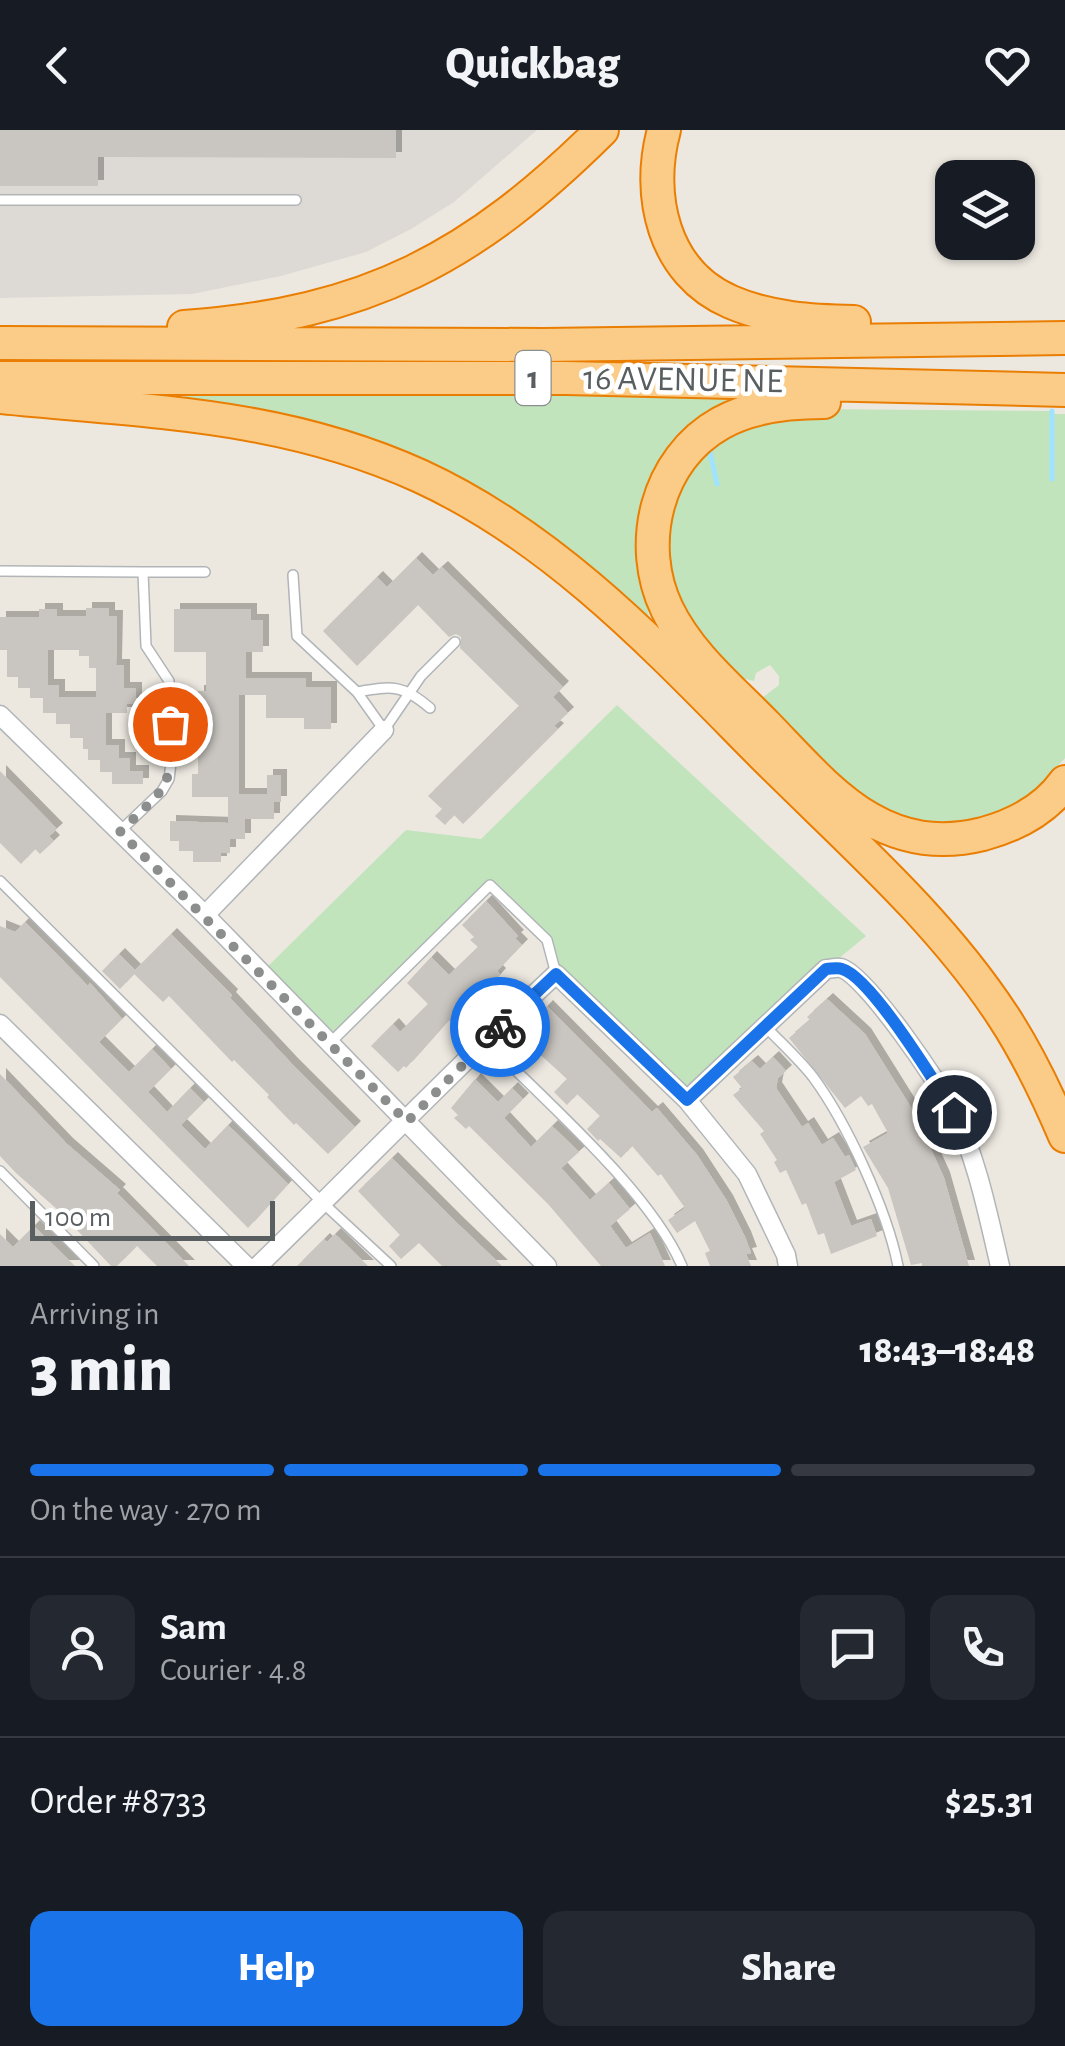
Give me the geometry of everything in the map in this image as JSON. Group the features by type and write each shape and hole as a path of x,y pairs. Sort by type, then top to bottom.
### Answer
{"highway":[{"path":"10,344 95,332 254,320 342,301 433,263 497,224 602,130"},
{"path":"664,130 654,178 662,224 682,260 714,294 788,318 940,325 982,338"},
{"name":"16 AVENUE NE","path":"10,344 523,345 1065,338"},
{"name":"16 AVENUE NE","path":"0,378 566,378 1065,390"},
{"path":"984,387 949,400 812,402 761,408 720,423 684,455 660,495 653,528 654,571 672,618 705,664 835,796 865,818 918,837 970,837 1010,826 1028,816 1046,804 1065,782"},
{"path":"0,397 184,412 295,433 421,476 516,530 567,567 642,633 921,913 1001,1013 1046,1092 1065,1136"}],"street":[{"path":"0,715 205,915 547,1266"},
{"path":"205,915 384,730"},
{"path":"687,1100 826,969 842,968 862,982 911,1046 954,1112 986,1204 1000,1266"},
{"path":"258,1266 556,974 687,1100 747,1174 788,1266"},
{"path":"0,1024 246,1266"}],"lane":[{"path":"0,200 296,200"},
{"path":"0,571 205,572"},
{"path":"120,832 162,791 172,763 169,681 146,646 143,572"},
{"path":"293,574 297,636 357,692 384,730 422,676 455,642"},
{"path":"357,692 394,686 412,693 430,708"},
{"path":"0,881 391,1266"},
{"path":"329,1044 490,884 546,940 556,974"},
{"path":"765,1026 813,1077 862,1162 894,1245 898,1266"},
{"path":"485,1040 611,1168 650,1214 682,1266"},
{"path":"0,1171 94,1266"}],"shaded area":[{"path":"0,130 537,130 454,202 366,252 281,276 192,294 0,298"}],"green space":[{"path":"366,391 752,395 701,422 640,566 649,617 662,636 541,536 184,402 185,395 194,394"},
{"path":"813,409 1065,414 1065,758 1017,810 942,827 869,808 762,698 779,685 779,676 770,665 756,673 754,681 741,678 697,635 672,589 664,530 668,505 710,439"},
{"path":"617,705 866,936 687,1100 556,974 547,940 491,885 329,1044 260,974 406,830 481,839"}],"building":[{"path":"0,130 396,130 396,158 98,157 98,186 0,186"},
{"path":"416,558 433,575 442,567 563,687 553,697 568,713 554,726 558,729 463,824 454,815 445,825 435,816 442,809 428,796 519,706 460,648 461,637 449,637 418,605 357,666 323,631 377,577 387,587"},
{"path":"86,608 109,608 109,616 117,616 116,665 124,665 124,688 136,688 136,704 127,704 127,713 106,713 106,745 119,745 119,758 130,758 130,771 143,771 143,784 112,784 112,772 100,772 100,760 88,760 83,738 70,738 70,724 56,724 56,713 43,713 43,698 30,698 30,688 18,688 18,677 7,677 7,650 0,650 0,617 39,617 39,609 57,609 57,616 86,616","holes":["48,650 79,650 79,656 89,656 89,668 96,668 96,697 59,697 59,685 48,685"]},
{"path":"174,609 251,609 251,620 263,620 263,652 246,652 246,678 306,678 306,687 331,687 331,729 304,729 304,718 266,718 266,695 239,695 239,794 267,794 267,775 281,775 281,802 274,802 274,819 245,819 245,839 230,839 230,853 221,853 221,862 193,862 193,851 179,851 179,841 170,841 170,821 228,823 228,797 192,797 192,774 198,774 198,691 206,691 206,652 174,652"},
{"path":"0,771 57,829 49,836 54,841 40,854 35,849 21,864 0,843"},
{"path":"486,901 522,945 464,1013 447,1022 398,1072 371,1046 393,1024 400,1032 428,1004 407,983 431,957 449,975 478,947 462,925"},
{"path":"25,922 122,1019 99,1042 129,1072 152,1049 171,1069 148,1092 167,1112 190,1088 204,1102 181,1125 205,1149 228,1125 288,1184 248,1228 0,977 0,926 15,932"},
{"path":"171,934 355,1127 328,1154 294,1125 169,996 163,1002 134,974 120,989 102,971 119,954 135,970"},
{"path":"827,999 865,1034 915,1114 944,1178 969,1266 911,1265 888,1188 863,1147 888,1133 872,1104 868,1106 861,1096 845,1108 789,1038"},
{"path":"547,1006 652,1112 657,1108 697,1155 745,1237 751,1266 710,1266 705,1253 710,1251 695,1221 677,1233 668,1220 685,1208 661,1174 658,1176 632,1146 621,1158 598,1141 587,1129 600,1116 577,1094 567,1105 554,1092 567,1079 533,1048 521,1061 507,1049"},
{"path":"773,1057 786,1071 778,1078 776,1088 802,1127 808,1123 822,1145 833,1138 845,1157 849,1155 856,1170 834,1182 851,1226 871,1219 877,1236 831,1254 824,1233 818,1235 806,1203 802,1205 786,1170 780,1173 774,1162 777,1160 760,1134 764,1131 733,1095 742,1088 733,1077 752,1061 760,1069"},
{"path":"0,1074 67,1144 120,1190 117,1193 189,1266 157,1266 137,1246 117,1266 111,1266 16,1173 0,1156"},
{"path":"475,1079 498,1102 512,1088 523,1099 504,1118 531,1147 552,1126 579,1152 561,1168 590,1200 609,1183 630,1209 610,1226 626,1248 650,1233 665,1266 601,1266 548,1204 469,1126 466,1129 454,1118 458,1115 451,1108"},
{"path":"392,1158 502,1266 442,1266 419,1243 401,1259 389,1246 400,1235 358,1191"},
{"path":"34,1226 75,1266 0,1266 0,1234 13,1247"},
{"path":"335,1234 368,1266 297,1266 324,1239 327,1242"}],"waterway":[{"path":"1052,411 1052,479"},
{"path":"709,447 717,484"}],"way so far":[{"path":"170,724 169,779 162,791 120,832 407,1122 500,1027"}],"route":[{"path":"500,1027 556,974 687,1100 826,969 842,968 862,982 911,1046 954,1112"}]}
